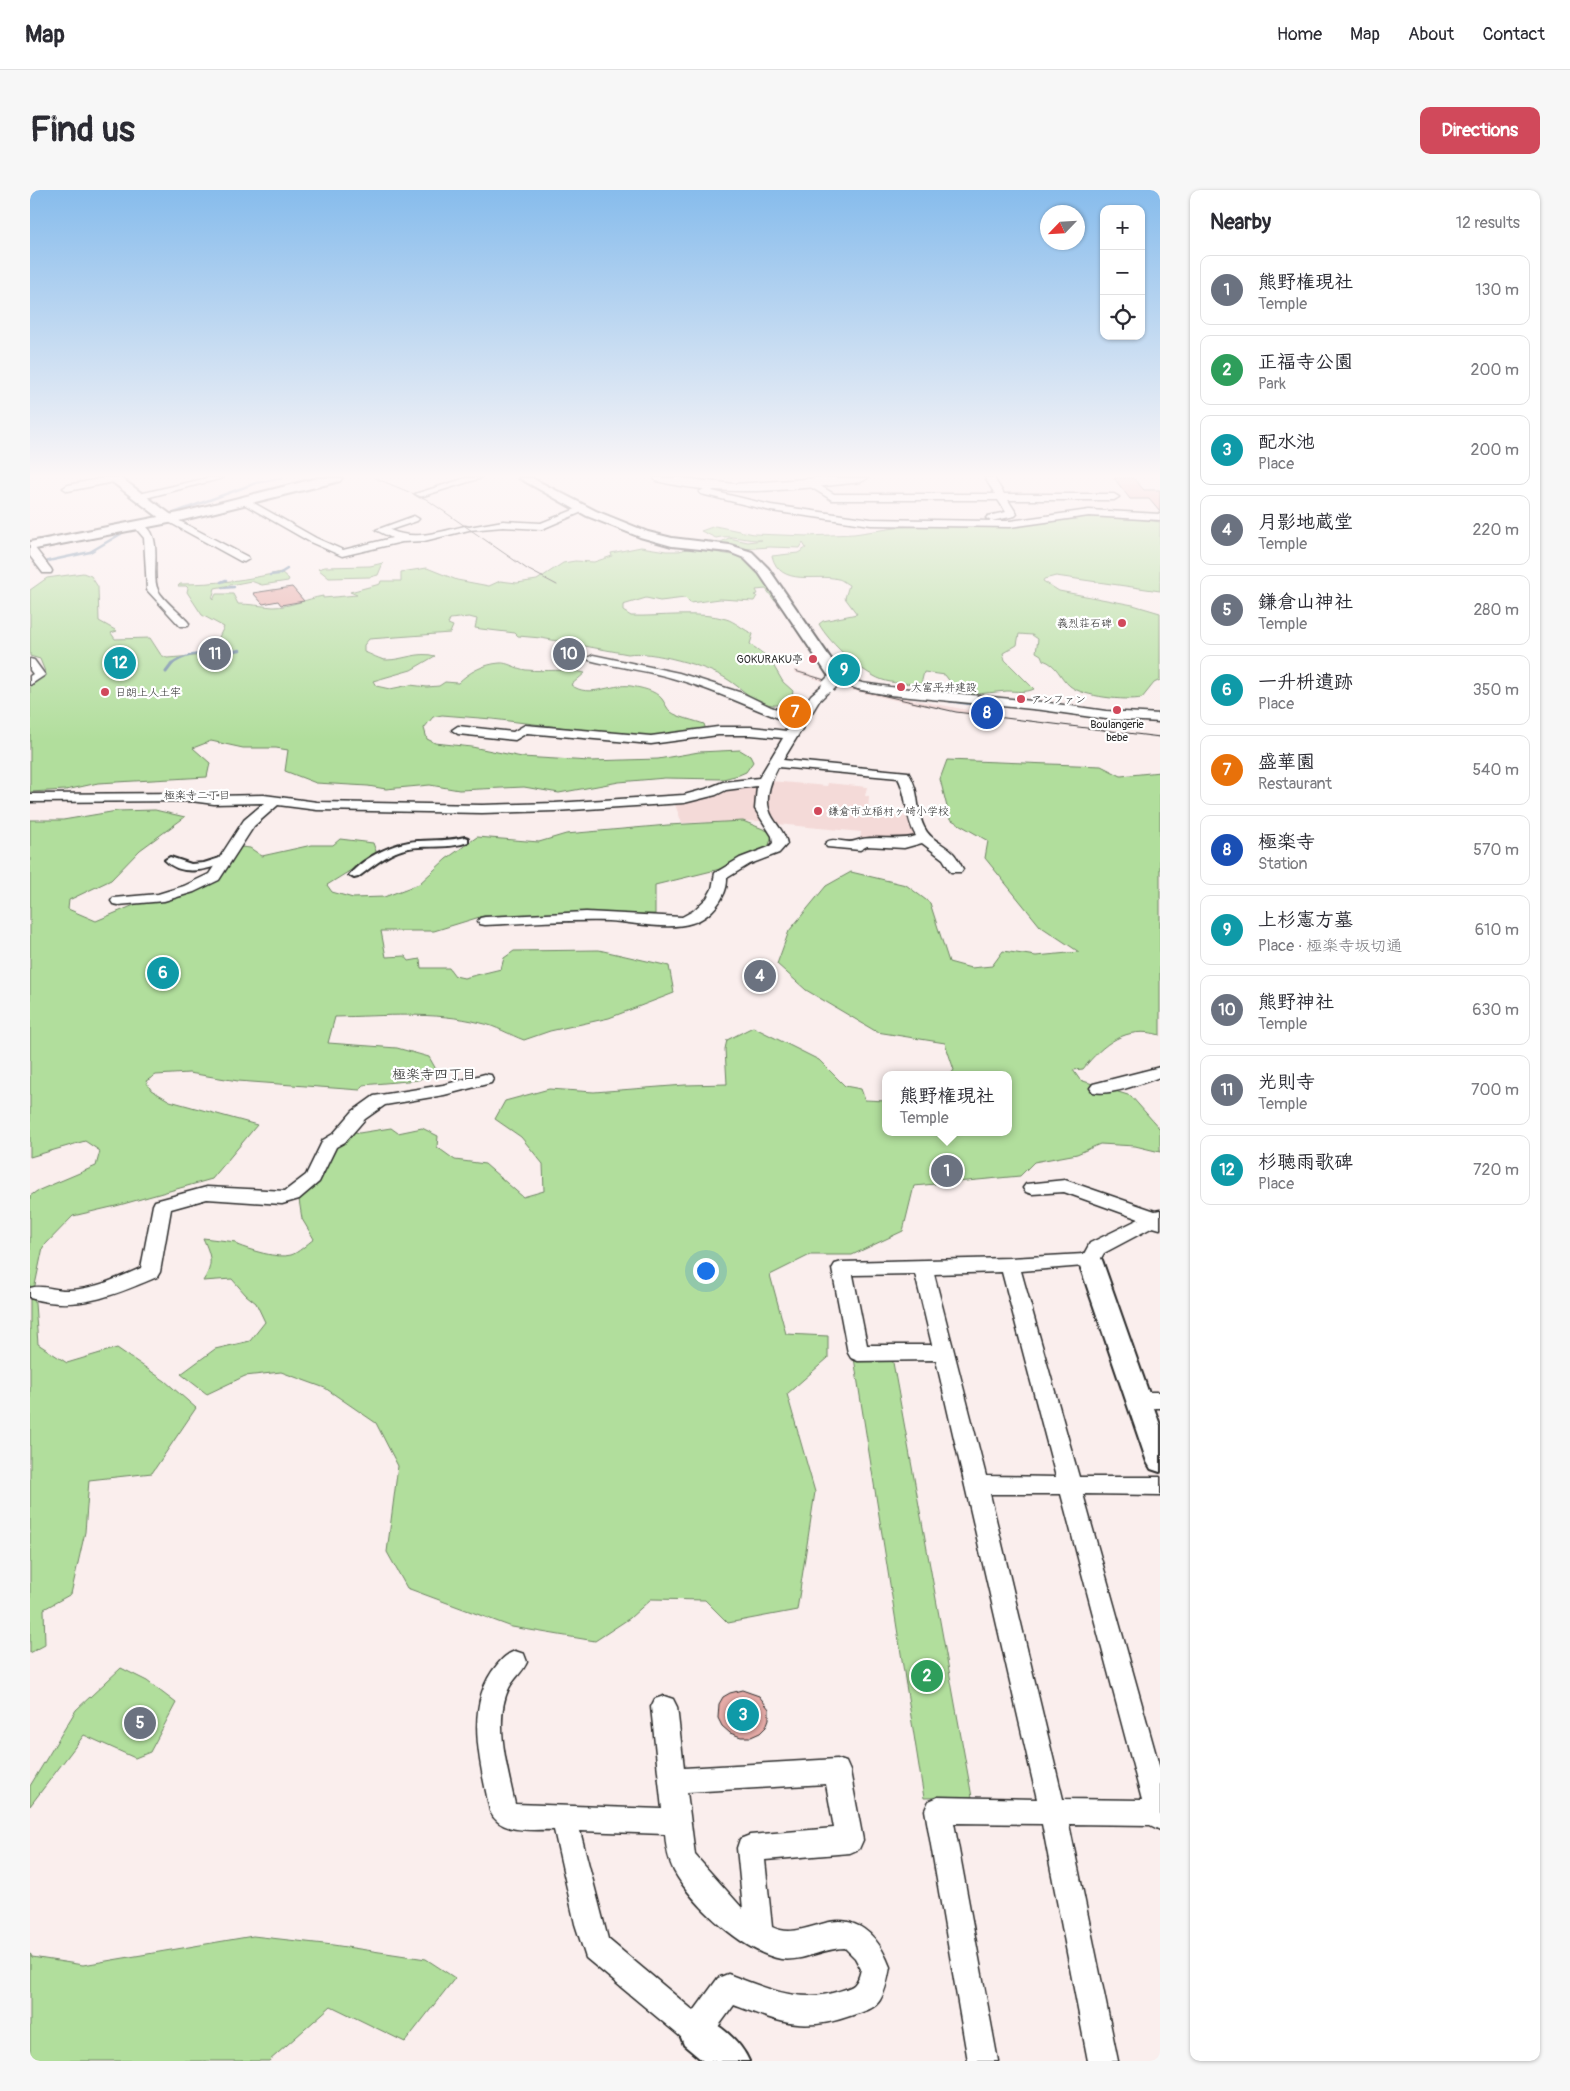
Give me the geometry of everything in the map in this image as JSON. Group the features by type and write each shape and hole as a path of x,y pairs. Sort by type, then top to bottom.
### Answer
{"street":[{"path":"43,565 47,571"},
{"path":"151,565 152,590 184,624"},
{"path":"758,565 802,624 833,681"},
{"path":"593,658 675,675 738,696 767,710 799,721"},
{"path":"30,662 39,675 30,680"},
{"path":"833,681 890,691 1042,706 1106,715 1160,718"},
{"path":"485,921 600,916 673,922 692,919 713,901 722,884 720,876 745,860 778,847 779,836 762,809 764,781 799,721 815,698 833,681"},
{"path":"458,730 515,736 525,729 652,740 718,731 791,735"},
{"path":"775,763 903,775 911,791 914,818 924,838 948,856 956,870"},
{"path":"30,798 191,797 214,800 274,801 317,806 482,809 555,807 684,799 711,792 723,786 764,781"},
{"path":"118,901 159,898 196,887 214,877 249,823 274,801"},
{"path":"832,844 860,846 861,842 904,844 924,838"},
{"path":"354,874 385,852 418,844 451,844 465,840"},
{"path":"170,860 180,867 190,868 207,866 226,859"},
{"path":"1099,1088 1124,1084 1159,1074"},
{"path":"36,1293 55,1298 84,1298 150,1272 162,1205 206,1193 282,1198 292,1195 313,1178 329,1144 339,1138 359,1115 380,1100 444,1090 485,1080"},
{"path":"1032,1188 1066,1186 1159,1219"},
{"path":"1090,1260 1097,1248 1159,1219"},
{"path":"942,1352 858,1353 842,1269 1010,1265 1090,1260"},
{"path":"1090,1260 1149,1400 1160,1462"},
{"path":"983,2061 938,1810 1160,1814 1010,1265"},
{"path":"923,1268 942,1352 977,1485 1053,1811 1103,2061"},
{"path":"977,1485 1160,1486"},
{"path":"515,1662 499,1683 492,1712 489,1744 503,1812 509,1816 677,1822"},
{"path":"664,1707 683,1862 732,1918 759,1934 782,1945 802,1943 838,1932 852,1937 862,1945 876,1967 870,1990 861,1998 835,2008 813,2012 790,2011 728,1988 697,2032"},
{"path":"672,1781 837,1771 850,1840 750,1848 759,1934"},
{"path":"564,1818 596,1948 731,2061"}],"shaded area":[{"path":"797,670 860,690 968,710 971,706 985,708 984,715 1014,720 974,715 894,700 851,690 793,672"},
{"name":"鎌倉市立稲村ヶ崎小学校","path":"770,781 827,786 828,783 867,787 865,796 869,796 868,813 911,817 919,838 860,840 861,832 777,824 768,809"},
{"path":"758,784 764,821 682,823 674,802 725,788"}],"green space":[{"path":"382,565 378,575 370,577 329,578 318,569 325,567"},
{"path":"559,565 752,565 759,570 776,599 774,600 766,589 756,590 758,594 754,595 757,596 754,601 720,599 690,603 685,598 660,601 646,598 623,605 623,611 631,616 704,615 732,622 753,634 750,644 769,658 783,682 793,691 791,700 775,705 760,702 718,674 678,660 650,654 628,654 541,638 518,636 515,633 475,628 477,619 469,617 450,619 448,624 453,626 450,633 369,639 364,645 364,652 381,659 393,660 417,655 435,656 411,670 373,681 376,686 390,689 410,685 427,687 439,686 445,682 458,683 477,669 500,663 526,670 585,673 571,685 585,691 623,686 648,690 656,693 671,712 704,724 706,730 634,736 442,715 433,717 424,728 427,739 435,743 472,747 522,757 590,761 658,759 699,752 740,750 750,756 753,762 746,772 723,779 665,778 619,782 559,793 524,787 459,790 430,785 386,789 316,783 285,771 288,750 243,748 211,741 193,748 210,763 207,777 98,783 66,790 30,792 30,687 46,674 40,659 30,656 30,590 47,578 83,573 91,576 98,587 99,621 117,631 111,633 115,639 150,638 161,655 167,658 234,653 233,648 219,637 224,627 202,615 187,592 188,588 186,586 178,586 180,584 231,581 281,572 289,579 288,581 262,585 251,581 215,588 212,599 216,594 233,594 238,604 279,607 323,596 323,598 357,595 350,592 380,584 381,581 401,581 401,572 427,568 457,580 489,586 500,581 517,583 537,580"},
{"path":"1160,565 1160,591 1056,576 1044,579 1043,581 1059,591 1133,605 1160,613 1160,680 1154,683 1142,698 1126,699 1085,693 1070,686 1052,665 1043,660 1041,655 1036,652 1038,639 1032,635 1019,634 1017,645 1003,653 1005,660 1034,689 966,695 941,694 951,683 945,675 924,672 921,684 886,681 868,673 848,658 819,624 823,621 857,614 845,598 849,585 839,579 791,576 776,566"},
{"path":"947,760 1101,766 1121,776 1160,772 1160,1035 1136,1033 1116,1039 1099,1052 1083,1069 1073,1070 1080,1080 1131,1096 1160,1129 1160,1152 1135,1146 1100,1144 1077,1154 1034,1162 1020,1176 914,1186 903,1231 852,1255 810,1255 770,1275 786,1334 828,1336 828,1358 787,1394 815,1492 797,1610 728,1623 705,1600 651,1599 630,1618 595,1641 512,1627 407,1588 387,1552 398,1466 376,1423 325,1388 281,1372 245,1376 207,1394 181,1374 215,1349 250,1341 265,1322 256,1303 232,1279 203,1281 209,1270 210,1260 203,1238 236,1242 237,1245 242,1247 278,1256 291,1255 300,1250 314,1239 302,1219 298,1193 327,1153 349,1130 359,1133 391,1128 398,1133 422,1128 438,1136 437,1147 455,1160 485,1164 523,1197 544,1191 543,1164 521,1137 495,1119 505,1101 549,1089 594,1092 685,1085 727,1084 725,1049 727,1040 753,1027 819,1060 845,1086 861,1089 865,1100 882,1101 882,1136 1012,1136 1012,1071 953,1071 945,1043 877,1032 806,990 777,964 789,931 826,886 851,872 906,885 930,903 949,962 971,968 992,966 1003,951 1036,956 1079,952 1040,926 985,858 988,841 950,819 940,779"},
{"path":"155,810 185,817 140,850 111,880 69,900 68,909 96,921 158,895 219,879 241,847 250,848 262,856 312,845 333,845 340,839 373,843 377,854 327,885 332,892 353,898 384,897 419,884 446,859 477,837 539,842 566,834 668,825 743,821 773,833 768,848 724,868 655,885 655,914 483,916 434,931 381,931 386,957 405,956 409,961 420,959 421,968 449,968 455,976 464,978 501,969 504,958 514,951 599,950 669,966 674,993 609,1018 550,1031 524,1040 487,1024 463,1019 409,1015 335,1017 328,1043 397,1048 429,1057 437,1071 418,1080 363,1085 360,1090 238,1081 189,1073 156,1075 146,1081 151,1090 170,1101 257,1125 212,1179 73,1216 43,1247 34,1290 38,1344 67,1363 117,1348 165,1381 196,1408 152,1473 89,1480 85,1532 71,1594 44,1609 45,1645 30,1653 30,1196 37,1191 96,1166 100,1151 85,1141 30,1157 30,820 63,820 117,811"},
{"path":"892,1357 972,1797 924,1798 854,1358"},
{"path":"121,1668 147,1681 176,1703 150,1752 135,1758 84,1735 30,1806 30,1786 76,1710"},
{"path":"253,1936 333,1945 426,1959 455,1978 405,2042 331,2006 269,2061 30,2061 30,1953 32,1957 83,1965"}],"building":[{"path":"292,587 304,601 281,605 278,601 263,604 253,593"},
{"path":"742,1690 759,1696 769,1709 769,1719 766,1727 760,1733 751,1737 741,1737 730,1733 722,1726 718,1718 719,1704 723,1697"}],"waterway":[{"path":"270,575 279,574 287,569"},
{"path":"221,582 226,580"},
{"path":"222,588 234,587"},
{"path":"171,665 187,657 204,653 240,650"},
{"path":"166,672 171,665"},
{"path":"950,701 972,704"}],"tram line":[{"path":"522,565 557,585"},
{"path":"795,671 855,689 956,712 1160,737"}],"place":[{"name":"義烈荘石碑","path":"1122,623"},
{"name":"光則寺","path":"215,654"},
{"name":"熊野神社","path":"569,654"},
{"name":"GOKURAKU亭","path":"813,659"},
{"name":"杉聴雨歌碑","path":"120,663"},
{"name":"上杉憲方墓","path":"844,670"},
{"name":"大富平井建設","path":"901,687"},
{"name":"日朗上人土牢","path":"105,692"},
{"name":"アンファン","path":"1021,699"},
{"name":"Boulangerie bebe","path":"1117,710"},
{"name":"盛華園","path":"795,712"},
{"name":"極楽寺","path":"987,713"},
{"name":"鎌倉市立稲村ヶ崎小学校","path":"818,811"},
{"name":"一升枡遺跡","path":"163,973"},
{"name":"月影地蔵堂","path":"760,976"},
{"name":"熊野権現社","path":"947,1171"},
{"name":"正福寺公園","path":"927,1676"},
{"name":"配水池","path":"743,1715"},
{"name":"鎌倉山神社","path":"140,1723"}],"district":[{"name":"極楽寺二丁目","path":"197,795"},
{"name":"極楽寺四丁目","path":"434,1074"}]}
